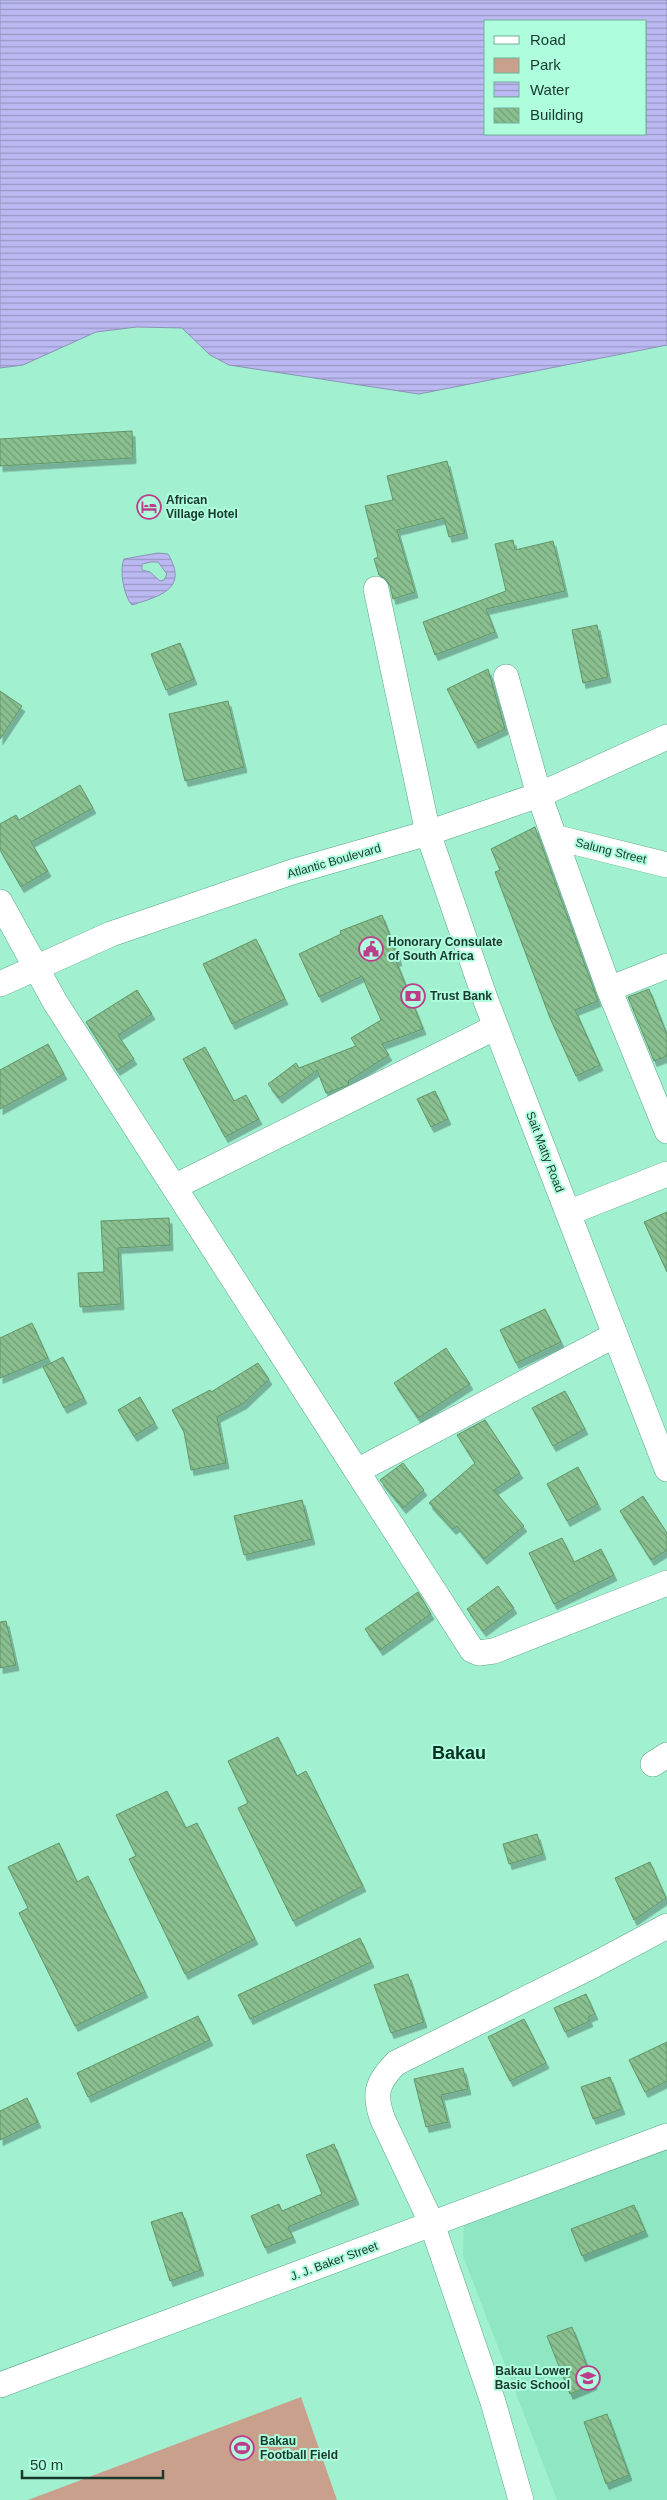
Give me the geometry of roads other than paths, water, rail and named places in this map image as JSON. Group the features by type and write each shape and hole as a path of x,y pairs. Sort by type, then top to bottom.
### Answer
{"street":[{"name":"Sait Matty Road","path":"376,589 428,834 496,1027 667,1469"},
{"path":"506,677 539,795 609,989 667,1131"},
{"name":"Atlantic Boulevard","path":"0,984 111,934 292,872 428,834 539,795 667,737"},
{"name":"Salung Street","path":"554,837 667,865"},
{"path":"0,902 35,968 472,1650 479,1653 494,1651 667,1583"},
{"path":"609,989 667,966"},
{"path":"174,1187 496,1027"},
{"path":"568,1213 667,1174"},
{"path":"357,1471 615,1335"},
{"path":"521,2500 493,2402 432,2224 377,2105 377,2091 383,2076 396,2063 442,2038 594,1965 667,1926"},
{"name":"J. J. Baker Street","path":"0,2385 667,2136"}],"water":[{"path":"0,0 667,0 667,345 419,394 229,365 210,355 182,328 137,327 96,332 23,365 0,368"},
{"path":"158,553 168,554 174,566 175,575 173,583 161,594 132,605 123,583 122,570 124,559","holes":["158,562 167,574 164,580 160,581 150,572 142,570 142,564"]}],"place":[{"name":"African Village Hotel","path":"149,507"},
{"name":"Honorary Consulate of South Africa","path":"371,949"},
{"name":"Trust Bank","path":"413,996"},
{"name":"Bakau Lower Basic School","path":"588,2378"},
{"name":"Bakau Football Field","path":"242,2448"}],"district":[{"name":"Bakau","path":"459,1753"}]}
